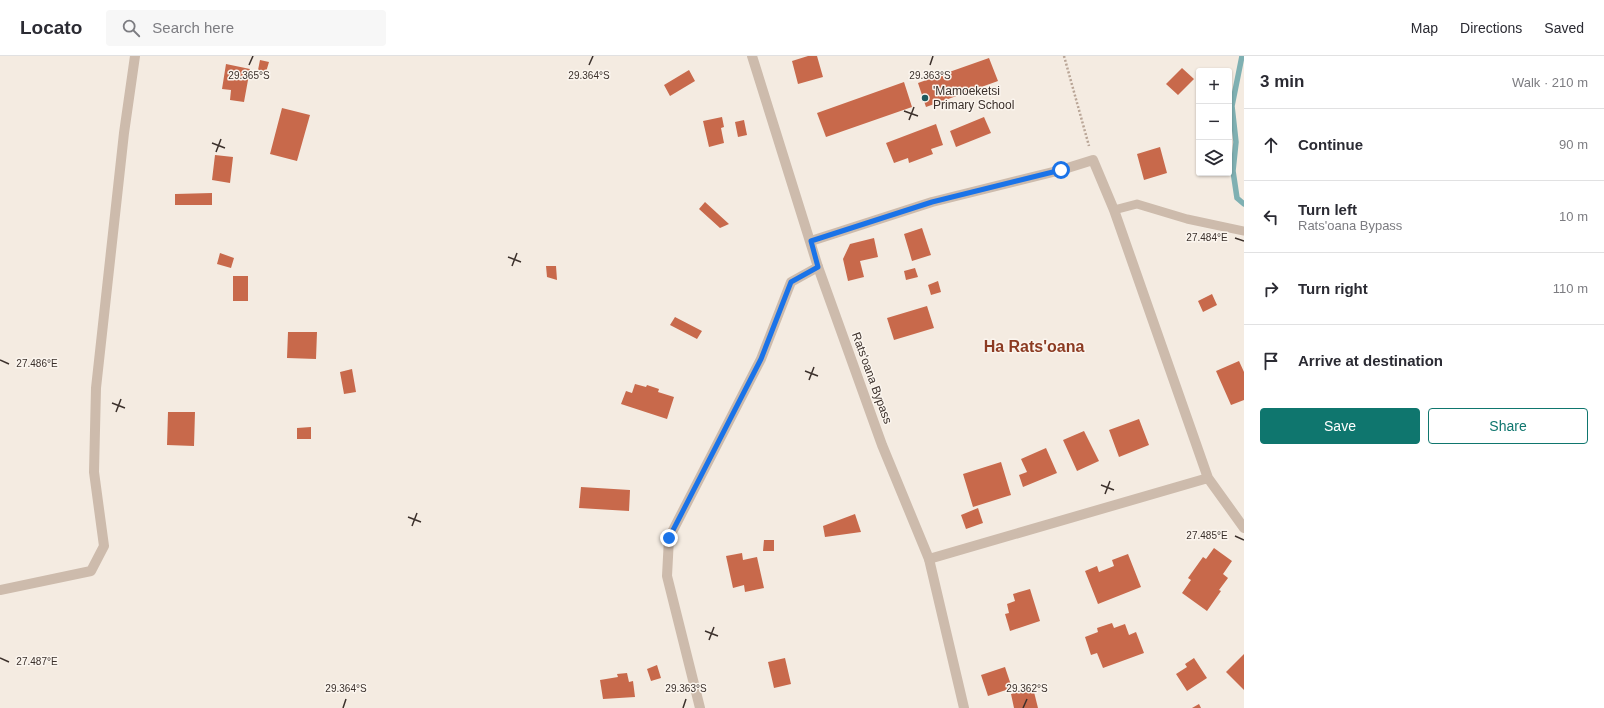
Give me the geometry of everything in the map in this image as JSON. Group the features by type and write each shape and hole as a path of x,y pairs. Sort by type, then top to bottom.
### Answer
{"street":[{"path":"0,590 91,571 104,546 94,472 96,388 124,133 135,56"},
{"name":"Rats'oana Bypass","path":"752,56 818,267 882,445 928,559 964,708"},
{"path":"811,241 932,202 1061,170 1093,160 1114,210 1208,478 1244,528"},
{"path":"700,708 667,576 669,538 761,359 791,282 818,267"},
{"path":"928,559 1208,478"}],"lane":[{"path":"1114,210 1136,204 1187,219 1244,231"}],"path":[{"path":"1064,56 1093,160"}],"building":[{"path":"808,56 817,56 823,77 798,84 792,61"},
{"path":"989,58 998,81 926,107 918,83"},
{"path":"260,60 269,62 266,72 258,70"},
{"path":"226,64 250,69 244,102 230,100 231,90 222,89"},
{"path":"1182,68 1194,79 1178,95 1166,84"},
{"path":"689,70 695,81 670,96 664,85"},
{"path":"904,82 912,107 826,137 817,113"},
{"path":"282,108 310,115 297,161 270,154"},
{"path":"722,117 724,127 721,128 724,143 709,147 703,121"},
{"path":"984,117 991,133 956,147 950,131"},
{"path":"744,120 747,135 738,137 735,122"},
{"path":"936,124 943,145 931,149 933,154 909,163 908,158 894,163 886,143"},
{"path":"1160,147 1167,173 1144,180 1137,154"},
{"path":"215,155 233,157 230,183 212,180"},
{"path":"212,193 212,205 175,205 175,194"},
{"path":"705,202 729,224 720,228 699,209"},
{"path":"922,228 931,255 912,261 904,234"},
{"path":"874,238 878,257 860,261 864,277 848,281 843,259 850,244"},
{"path":"220,253 234,258 231,268 217,264"},
{"path":"546,266 556,266 557,280 547,277"},
{"path":"915,268 918,277 906,280 904,271"},
{"path":"233,276 248,276 248,301 233,301"},
{"path":"938,281 941,292 931,295 928,285"},
{"path":"1212,294 1217,305 1203,312 1198,301"},
{"path":"927,306 934,328 894,340 887,318"},
{"path":"675,317 702,331 697,339 670,325"},
{"path":"288,332 317,332 316,359 287,358"},
{"path":"1239,361 1244,372 1244,400 1231,405 1216,371"},
{"path":"352,369 356,392 344,394 340,372"},
{"path":"635,384 646,387 647,385 659,389 658,392 674,397 667,419 621,404 626,391 632,393"},
{"path":"168,412 195,412 194,446 167,445"},
{"path":"1139,419 1149,445 1119,457 1109,430"},
{"path":"311,427 311,439 297,439 297,428"},
{"path":"1084,431 1099,461 1077,471 1063,440"},
{"path":"1046,448 1057,473 1023,487 1019,475 1027,472 1021,459"},
{"path":"1001,462 1011,495 973,507 963,474"},
{"path":"581,487 630,490 629,511 579,508"},
{"path":"978,508 983,523 966,529 961,515"},
{"path":"855,514 861,532 825,537 823,526"},
{"path":"764,540 774,540 774,551 763,551"},
{"path":"1214,548 1232,561 1223,574 1228,578 1207,611 1182,593 1191,580 1188,578 1203,557 1206,559"},
{"path":"742,553 743,560 757,557 764,588 745,592 744,585 733,588 726,556"},
{"path":"1128,554 1141,587 1098,604 1085,571 1097,566 1099,572 1114,566 1112,560"},
{"path":"1030,589 1040,621 1010,631 1005,614 1009,613 1007,604 1015,601 1013,594"},
{"path":"1112,623 1114,628 1125,624 1129,635 1136,632 1144,653 1103,668 1097,653 1091,655 1085,637 1098,632 1097,628"},
{"path":"1244,654 1244,690 1226,672"},
{"path":"785,658 791,684 774,688 768,662"},
{"path":"1194,658 1207,678 1187,691 1176,674 1187,667 1185,664"},
{"path":"657,665 661,678 651,681 647,669"},
{"path":"1005,667 1012,688 988,696 981,675"},
{"path":"627,673 629,682 633,681 635,697 603,699 600,680 618,677 617,674"},
{"path":"1033,688 1038,708 1014,708 1011,694"},
{"path":"1199,704 1201,708 1192,708"}],"waterway":[{"path":"1242,56 1232,106 1236,142 1233,171 1237,198 1244,204"}],"place":[{"name":"'Mamoeketsi Primary School","path":"925,98"}],"district":[{"name":"Ha Rats'oana","path":"1034,346"}],"route":[{"path":"669,538 761,359 791,282 818,267 811,241 932,202 1061,170"}]}
